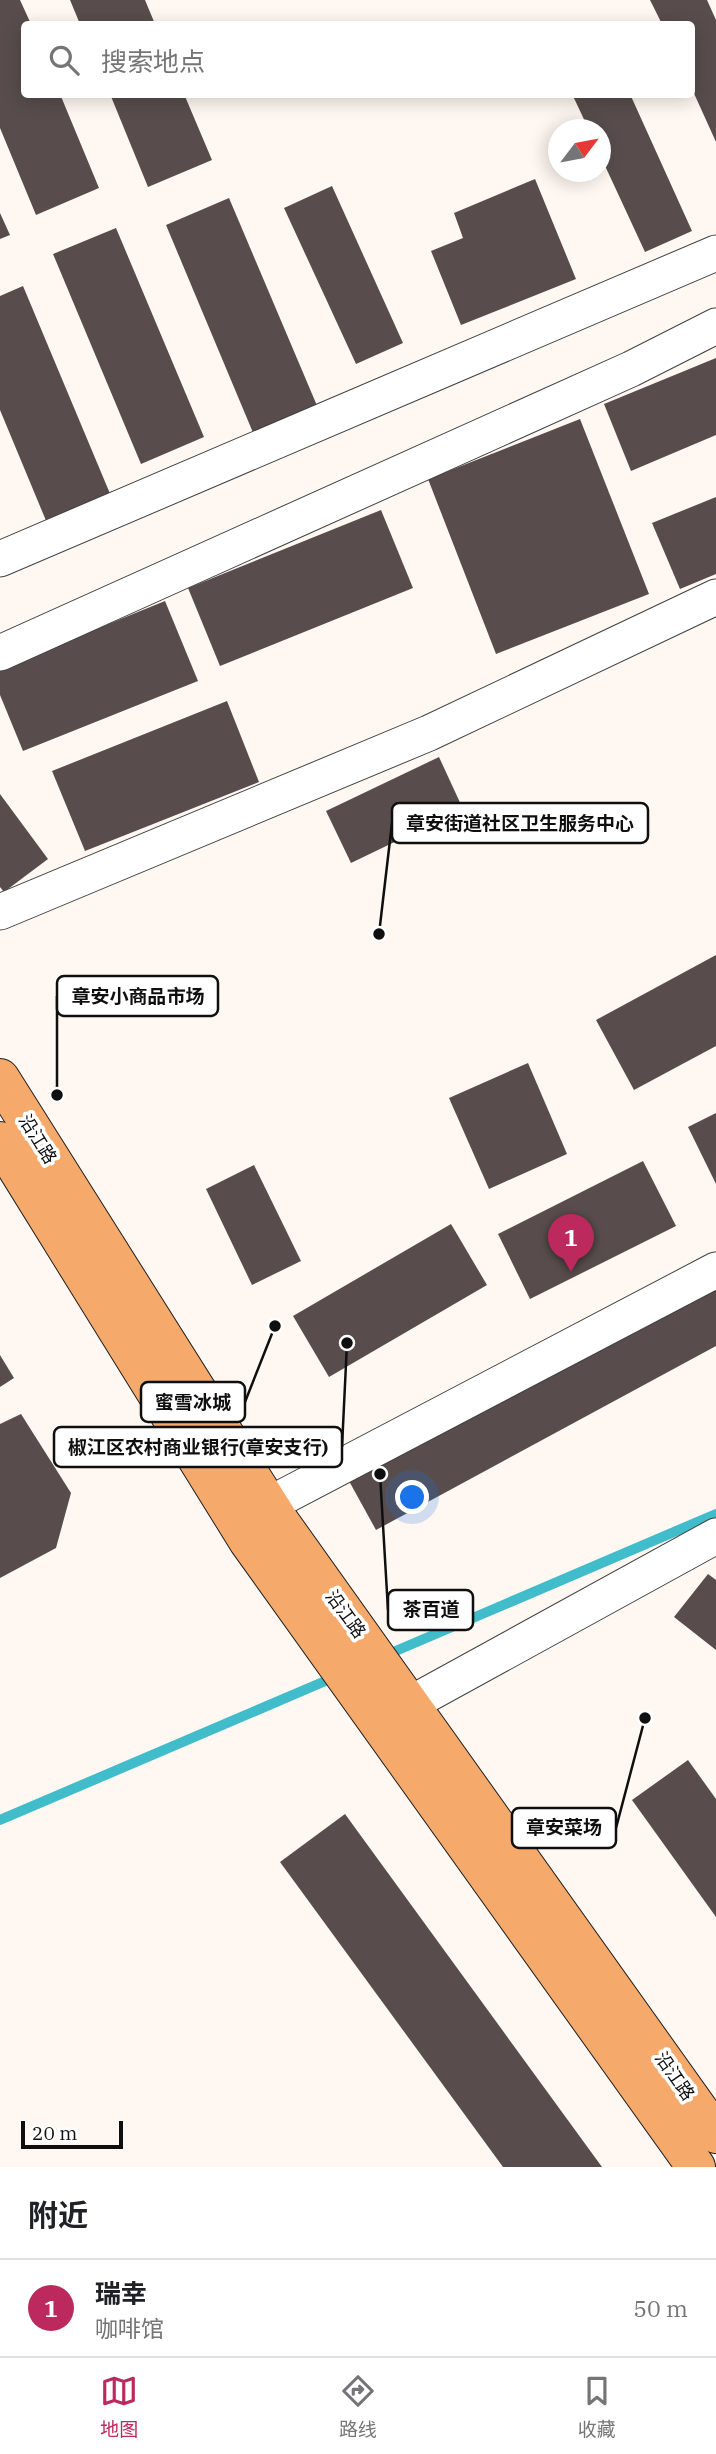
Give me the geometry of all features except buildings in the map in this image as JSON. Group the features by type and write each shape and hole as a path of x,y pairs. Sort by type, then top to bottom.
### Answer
{"main road":[{"name":"沿江路","path":"0,1078 258,1522"},
{"name":"沿江路","path":"0,1140 258,1522 716,2134"},
{"name":"沿江路","path":"386,1691 696,2167"}],"street":[{"path":"0,559 716,253"},
{"path":"0,653 619,375 716,326"},
{"path":"0,912 79,876 429,733 716,597"},
{"path":"258,1522 716,1270"},
{"path":"386,1691 716,1536"}],"waterway":[{"path":"384,1656 716,1514"},
{"path":"0,1820 337,1676"}],"place":[{"name":"章安街道社区卫生服务中心","path":"379,934"},
{"name":"章安小商品市场","path":"57,1095"},
{"name":"瑞幸","path":"571,1272"},
{"name":"蜜雪冰城","path":"275,1326"},
{"name":"椒江区农村商业银行(章安支行)","path":"347,1343"},
{"name":"茶百道","path":"380,1474"},
{"name":"章安菜场","path":"645,1718"}]}
